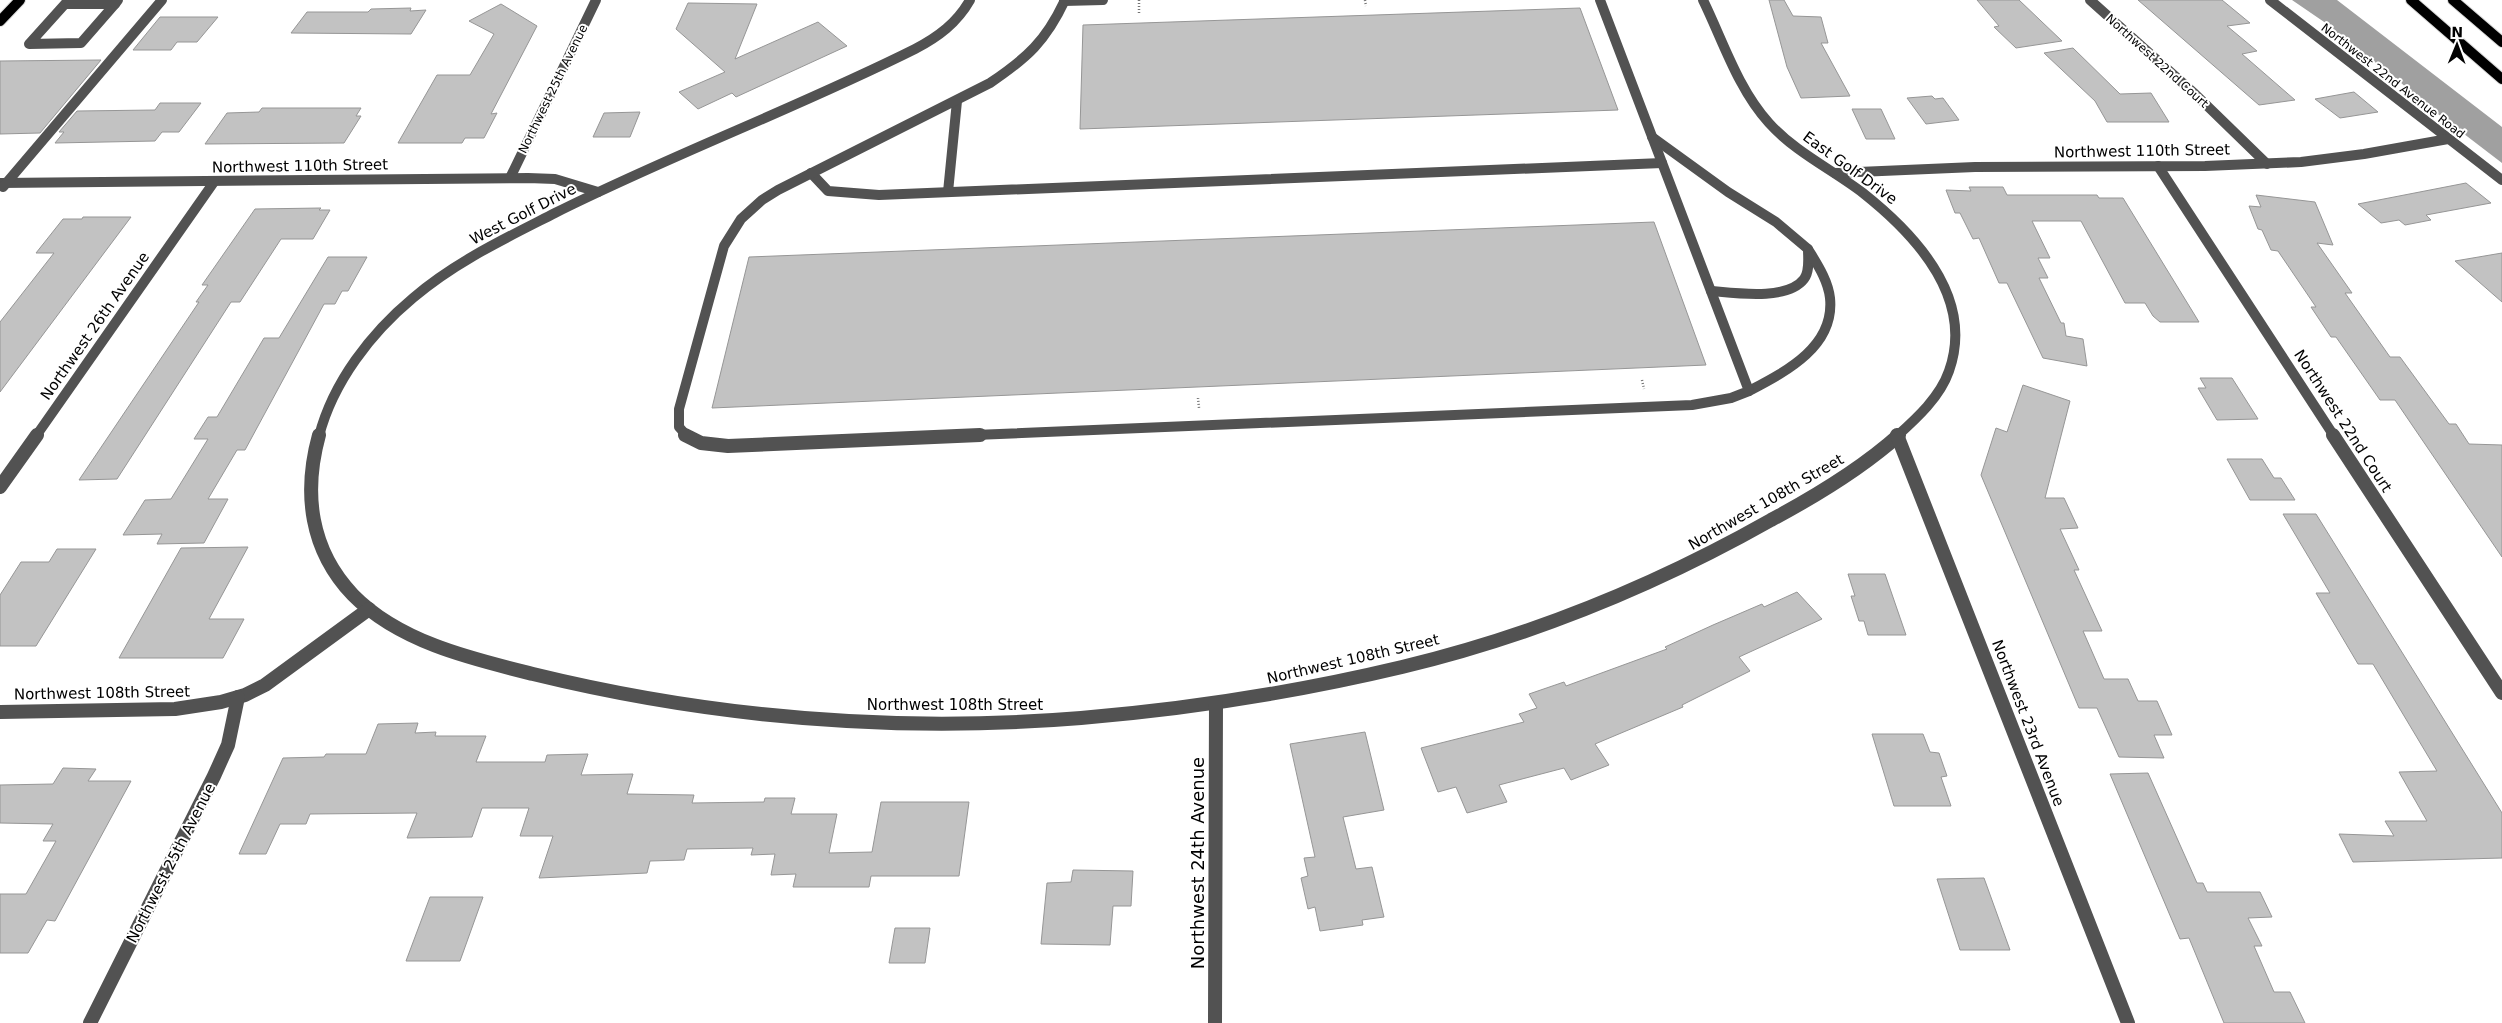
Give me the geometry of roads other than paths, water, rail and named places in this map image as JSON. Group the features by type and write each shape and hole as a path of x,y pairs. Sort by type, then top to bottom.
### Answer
{"main road":[{"path":"0,21 20,0"},
{"path":"2411,0 2502,79"},
{"path":"2453,0 2502,42"}],"street":[{"path":"2,185 162,0"},
{"name":"Northwest 25th Avenue","path":"510,178 596,0"},
{"name":"West Golf Drive","path":"369,609 355,597 334,568 324,549 312,512 310,474 324,415 336,391 371,340 412,298 435,280 487,249 598,192 909,52 957,20 970,0"},
{"path":"1103,0 1065,0 1049,29 1032,50 995,80 957,101 810,173 762,200 741,219 724,246 679,409 680,429 683,434 694,441 723,445 1651,407 1712,402 1749,391 1792,366 1814,349 1825,334 1830,315 1830,294 1822,270 1808,249 1791,233 1718,184 1680,154 1652,137"},
{"path":"1600,0 1749,391"},
{"name":"East Golf Drive","path":"1703,0 1743,84 1760,112 1788,141 1835,172 1881,207 1924,250 1941,278 1953,310 1955,348 1950,372 1927,407 1897,435"},
{"name":"Northwest 22nd Court","path":"2090,0 2209,107 2267,164"},
{"name":"Northwest 22nd Avenue Road","path":"2270,0 2502,180"},
{"path":"116,2 80,43 29,44 65,4 116,2"},
{"path":"948,192 957,101"},
{"name":"Northwest 110th Street","path":"1835,172 1975,167 2267,164 2349,156 2448,139"},
{"path":"810,173 826,190 843,194 879,195 1662,163"},
{"name":"Northwest 22nd Court","path":"2158,166 2502,692"},
{"name":"Northwest 110th Street","path":"2,185 510,178 554,179 598,192"},
{"name":"Northwest 26th Avenue","path":"0,487 214,182"},
{"path":"1711,291 1763,293 1796,287 1807,273 1808,249"},
{"name":"Northwest 108th Street","path":"0,712 175,709 197,707 238,697 265,685 286,671 369,609 390,623 434,643 531,674 651,700 770,716 896,724 1015,723 1118,715 1216,703 1318,686 1454,652 1548,623 1616,598 1666,577 1737,541 1853,471 1897,435"},
{"name":"Northwest 23rd Avenue","path":"1897,435 2128,1023"},
{"name":"Northwest 25th Avenue","path":"90,1023 214,776 228,745 238,697"},
{"name":"Northwest 24th Avenue","path":"1215,1023 1216,703"}]}
